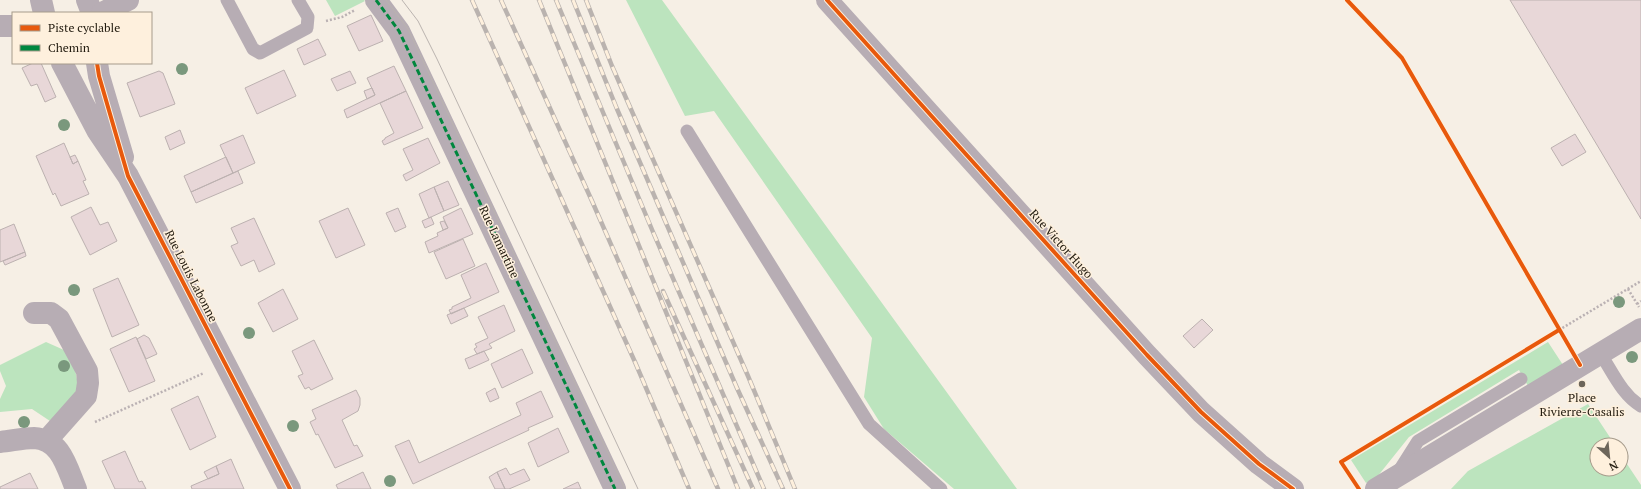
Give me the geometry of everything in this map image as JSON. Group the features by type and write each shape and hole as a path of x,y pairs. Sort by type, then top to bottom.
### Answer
{"street":[{"path":"41,0 44,12"},
{"path":"87,0 92,12"},
{"path":"104,12 128,0"},
{"name":"Rue Lamartine","path":"376,0 399,31 615,489"},
{"name":"Rue Victor Hugo","path":"827,0 1142,349 1201,412 1259,464 1293,489"},
{"path":"0,26 12,26"},
{"name":"Rue Louis Labonne","path":"63,64 97,130 128,176 290,489"},
{"name":"Rue Louis Labonne","path":"97,64 99,76 128,176"},
{"path":"34,313 52,313 59,319 87,371 88,383 86,396 47,440"},
{"path":"1376,489 1641,329"},
{"path":"0,442 34,438 47,440 60,452 76,489"}],"lane":[{"path":"227,0 253,49 260,53 307,28 308,18 298,0"},
{"path":"687,131 869,424 941,489"},
{"path":"1600,353 1623,389 1633,401 1641,406"},
{"path":"1396,476 1418,442 1521,379"}],"path":[{"path":"307,28 342,16 376,0"},
{"path":"1552,334 1641,281"},
{"path":"1628,289 1641,310"},
{"path":"1637,304 1641,301"},
{"path":"1555,323 1563,336"},
{"path":"94,422 208,371"}],"green space":[{"path":"326,0 364,0 365,1 335,16"},
{"path":"626,0 662,0 1017,489 954,489 884,429 864,397 872,338 714,111 685,116"},
{"path":"46,342 64,350 74,364 79,390 50,421 32,409 0,412 0,399 6,386 0,371 0,365"},
{"path":"1548,342 1563,365 1528,386 1519,370 1409,437 1377,477 1366,483 1351,460"},
{"path":"1588,404 1610,437 1589,437 1589,477 1629,477 1629,467 1641,485 1641,489 1451,489 1468,471"}],"building":[{"path":"1510,0 1641,0 1641,219 1597,145"},
{"path":"371,15 383,41 359,51 347,26"},
{"path":"318,39 326,55 304,65 297,49"},
{"path":"31,64 41,64 56,97 45,102 37,84 31,86 22,68"},
{"path":"394,66 406,91 347,118 344,110 375,95 367,78"},
{"path":"284,70 296,96 257,114 245,88"},
{"path":"159,71 163,73 175,104 140,117 127,83"},
{"path":"350,71 356,83 337,91 331,79"},
{"path":"372,88 375,95 367,99 364,91"},
{"path":"406,91 423,128 384,145 382,141 394,133 380,103"},
{"path":"180,130 185,143 170,150 165,137"},
{"path":"1575,134 1586,152 1562,166 1551,148"},
{"path":"243,135 255,163 233,173 220,145"},
{"path":"428,138 440,163 406,181 403,175 413,170 403,149"},
{"path":"64,143 73,164 78,161 86,180 83,181 89,194 61,206 55,193 53,195 36,156"},
{"path":"75,155 78,161 73,164 70,157"},
{"path":"226,157 233,173 191,192 184,176"},
{"path":"238,171 243,183 196,203 191,192"},
{"path":"448,181 459,205 444,211 434,187"},
{"path":"434,187 444,211 429,218 419,194"},
{"path":"91,207 100,225 108,222 117,241 90,255 71,217"},
{"path":"348,208 365,245 336,258 319,221"},
{"path":"398,208 406,227 395,232 386,213"},
{"path":"461,208 473,234 429,253 425,242 438,236 437,233 448,228 443,217"},
{"path":"431,217 434,224 425,228 422,221"},
{"path":"254,218 275,264 259,272 254,260 241,266 231,246 238,243 231,228"},
{"path":"444,221 448,228 443,230 440,222"},
{"path":"14,224 25,252 0,262 0,230"},
{"path":"463,239 475,266 446,279 434,252"},
{"path":"25,252 26,256 5,265 3,261"},
{"path":"486,263 499,292 451,314 449,310 452,309 452,307 471,298 461,275"},
{"path":"118,278 139,325 112,337 93,289"},
{"path":"283,289 298,319 273,332 258,303"},
{"path":"504,305 515,331 489,344 492,348 477,354 474,349 477,347 475,344 488,338 478,317"},
{"path":"464,308 468,316 451,324 447,315"},
{"path":"1202,319 1213,330 1194,348 1183,336"},
{"path":"144,335 149,338 157,354 146,359 137,339"},
{"path":"136,337 155,381 129,392 110,349"},
{"path":"314,340 333,379 311,390 309,387 305,389 298,376 303,374 292,351"},
{"path":"522,349 533,373 502,388 491,364"},
{"path":"484,351 489,360 469,369 465,359"},
{"path":"495,388 499,398 490,402 486,393"},
{"path":"356,390 360,398 358,411 342,420 354,446 357,445 363,456 335,468 318,434 316,435 310,422 316,419 312,410"},
{"path":"541,391 553,417 528,428 529,430 413,484 395,446 409,440 419,463 521,415 516,403"},
{"path":"198,396 216,437 190,450 171,409"},
{"path":"558,428 569,452 538,467 528,443"},
{"path":"125,451 139,482 142,481 146,489 115,489 102,461"},
{"path":"231,459 244,489 192,489 191,486 219,474 216,466"},
{"path":"216,466 219,474 208,479 204,472"},
{"path":"506,468 510,475 524,469 530,480 509,489 505,489 497,472"},
{"path":"363,472 371,489 338,489 336,485"},
{"path":"497,472 505,489 495,489 489,477"},
{"path":"30,473 38,489 0,489 0,487"},
{"path":"578,482 581,489 563,489"}],"tram line":[{"path":"386,0 408,29 625,489"},
{"path":"402,0 418,21 437,59 638,489"}],"railway":[{"path":"472,0 635,362 689,489"},
{"path":"501,0 592,201 718,489"},
{"path":"539,0 738,489"},
{"path":"556,0 653,232 764,489"},
{"path":"573,0 617,109 737,388 783,489"},
{"path":"586,0 612,66 748,376 795,489"},
{"path":"663,291 753,489"}],"marked path":[{"path":"376,0 399,31 615,489"}],"cycle path":[{"path":"827,0 1147,355 1201,412 1259,464 1293,489"},
{"path":"1347,0 1402,58 1580,365"},
{"path":"97,64 99,76 128,176 290,489"},
{"path":"1359,489 1341,462 1559,330"}],"place":[{"name":"Place Rivierre-Casalis","path":"1582,384"}]}
